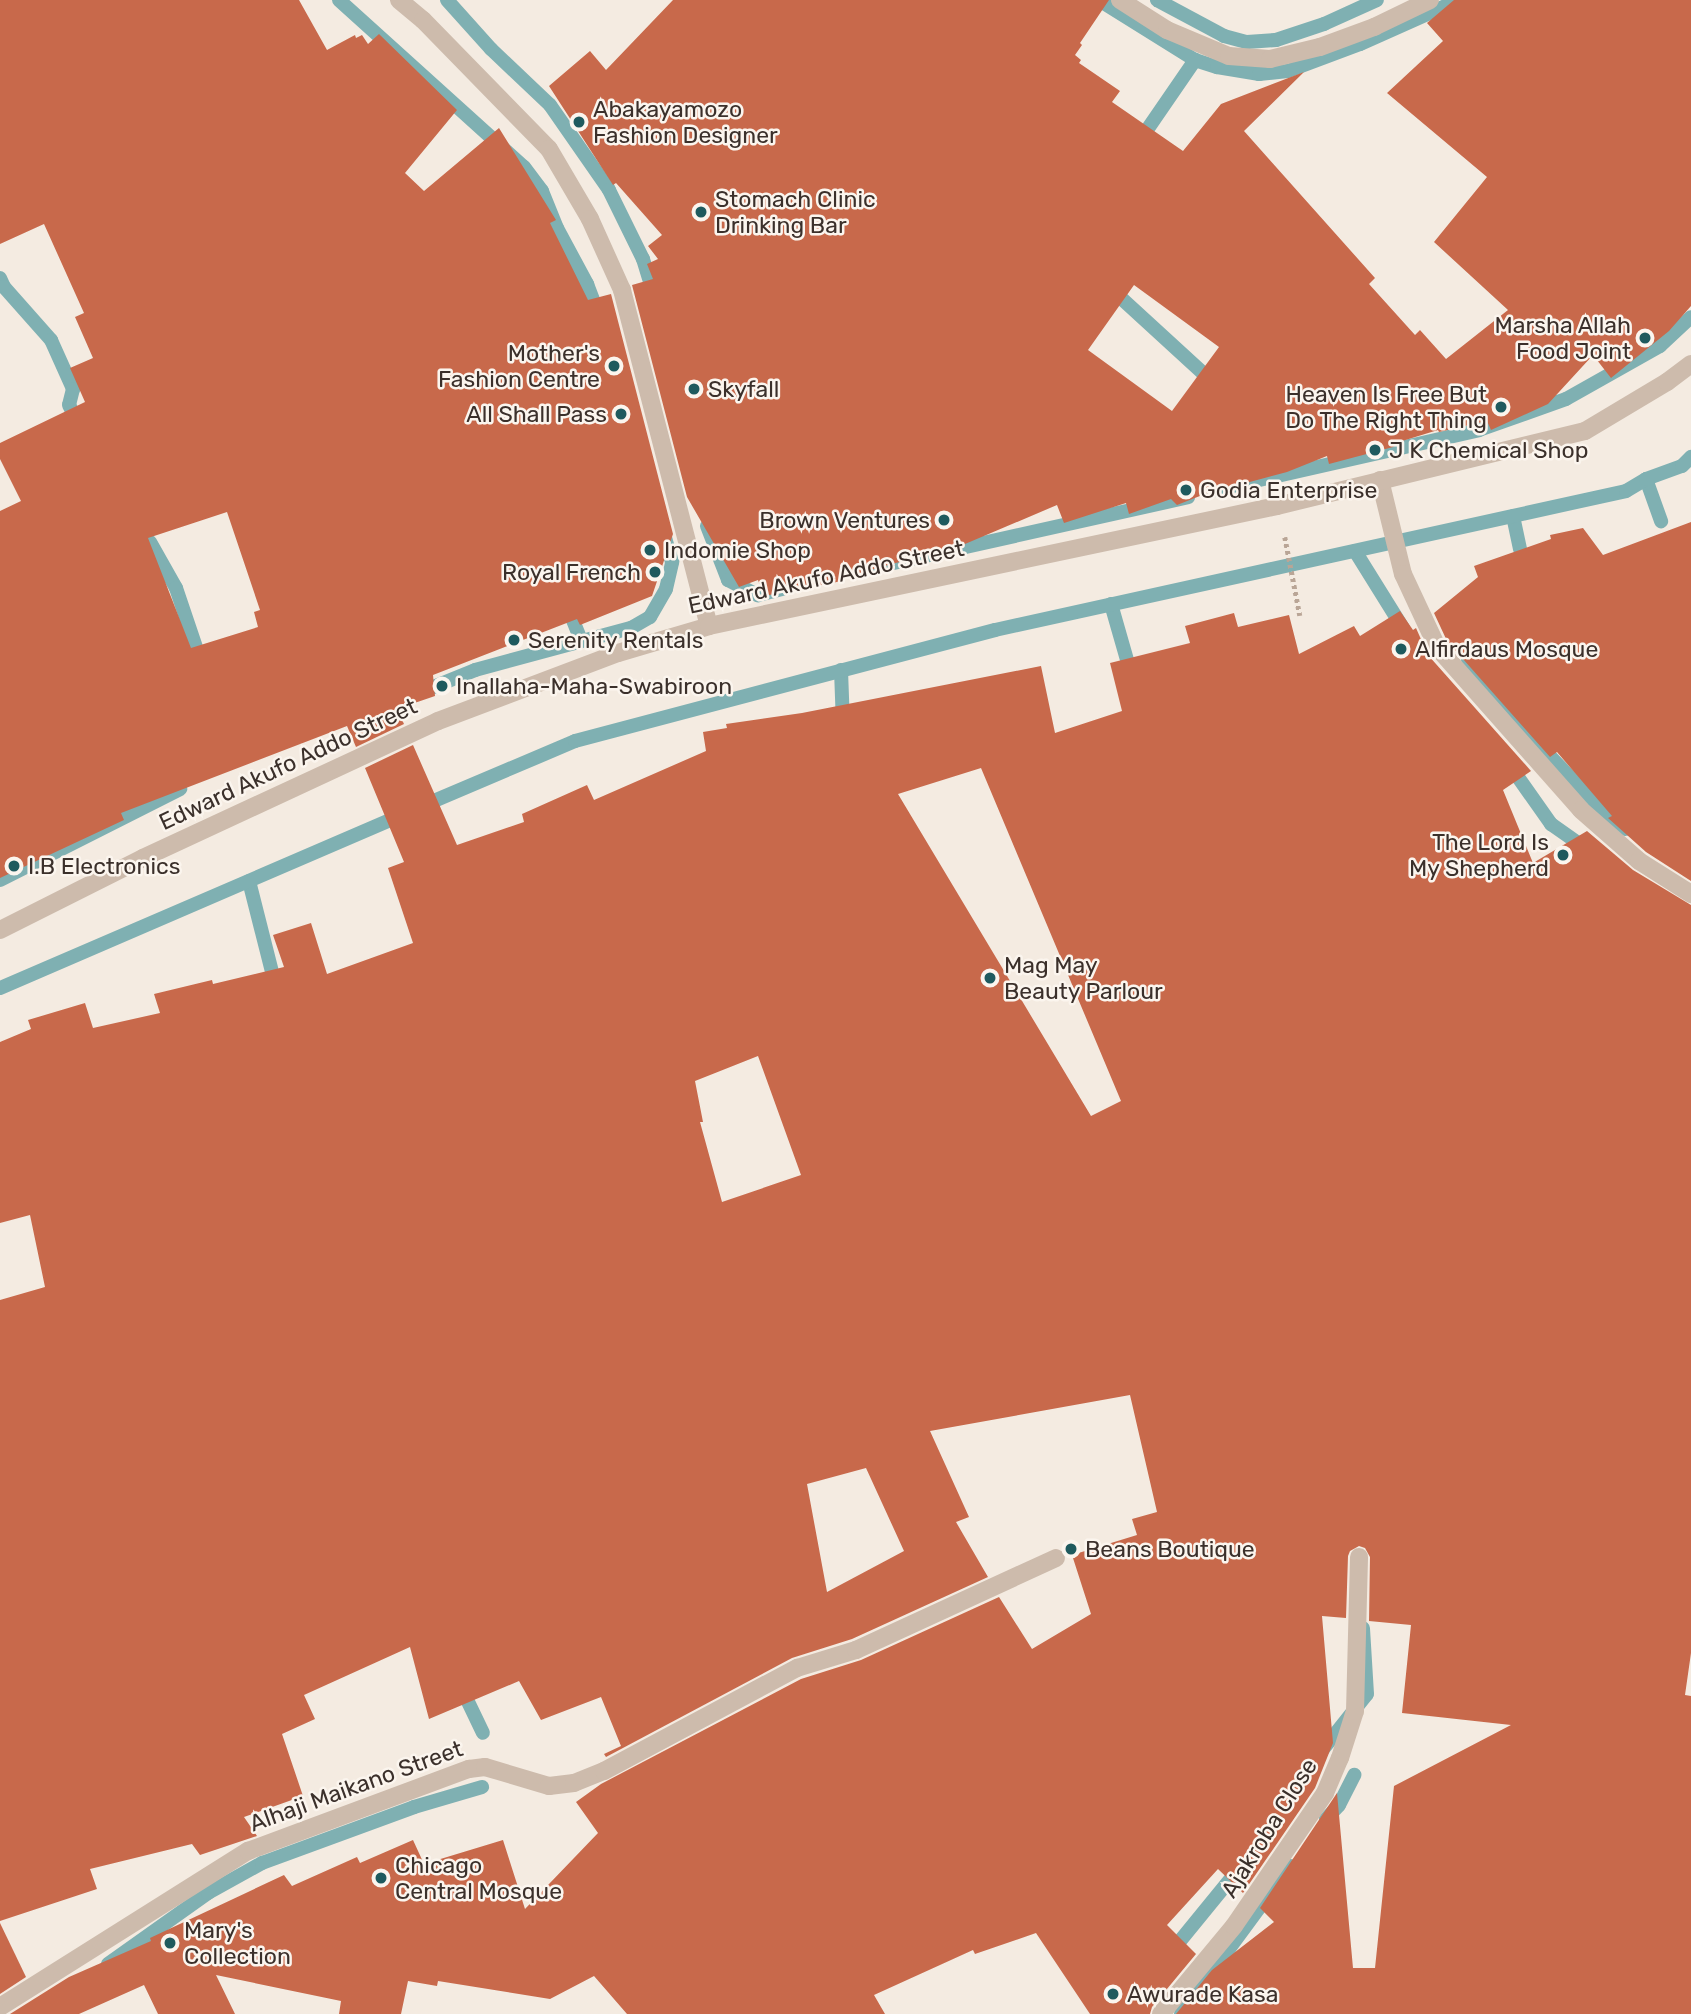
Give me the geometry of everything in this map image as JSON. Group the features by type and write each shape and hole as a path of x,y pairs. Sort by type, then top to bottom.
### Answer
{"street":[{"path":"399,0 423,20 549,149 590,219 622,290 709,626"},
{"path":"1120,0 1167,30 1229,56 1270,59 1320,47 1374,27 1430,0"},
{"name":"Edward Akufo Addo Street","path":"0,930 143,858 438,721 537,681 709,626 1277,506 1585,431 1667,382 1691,364"},
{"path":"1380,480 1403,574 1437,647 1581,810 1639,861 1691,894"},
{"name":"Ajakroba Close","path":"1161,2014 1234,1926 1325,1793 1340,1758 1355,1710 1359,1557"},
{"name":"Alhaji Maikano Street","path":"0,2007 248,1851 469,1769 485,1767 549,1786 574,1783 604,1771 797,1668 856,1650 1056,1558"}],"path":[{"path":"1285,537 1300,616"}],"building":[{"path":"0,0 299,0 327,50 355,35 356,38 362,35 368,44 379,34 457,110 405,173 424,191 499,128 556,220 550,223 588,300 611,294 673,534 652,596 580,625 577,619 433,675 435,696 397,709 404,724 356,747 347,726 121,813 124,820 0,878 0,511 21,501 0,459 0,443 85,402 70,368 93,358 75,317 84,313 44,224 0,244","holes":["227,512 260,610 254,612 258,627 191,648 148,538"]},
{"path":"673,0 1109,0 1075,55 1081,60 1079,63 1120,91 1112,102 1183,151 1221,104 1304,72 1244,131 1375,278 1369,284 1415,335 1420,330 1446,359 1508,310 1434,242 1487,177 1387,93 1443,41 1427,23 1454,0 1691,0 1691,306 1669,331 1611,378 1593,355 1548,404 1491,430 1487,421 1439,432 1438,430 1399,442 1393,447 1329,464 1327,456 1287,472 1205,494 1177,505 1171,499 1129,514 1126,503 1064,523 1057,505 965,544 841,578 842,581 764,596 758,580 739,587 687,497 632,285 653,279 647,264 658,259 648,246 662,235 616,183 613,185 549,86 590,51 606,70","holes":["1134,285 1219,347 1172,411 1088,350"]},
{"path":"1691,522 1691,881 1646,852 1608,818 1612,816 1557,752 1550,757 1447,641 1434,613 1478,577 1474,566 1551,539 1550,535 1583,528 1603,555"},
{"path":"1400,611 1413,630 1416,628 1428,655 1531,771 1503,790 1533,863 1587,831 1633,870 1691,905 1691,1653 1685,1695 1691,1696 1691,2014 1176,2014 1212,1970 1274,1922 1260,1908 1337,1793 1353,1968 1375,1968 1394,1786 1511,1725 1402,1713 1411,1625 1369,1621 1370,1557 1365,1548 1359,1546 1350,1551 1348,1556 1346,1618 1322,1616 1333,1743 1315,1788 1243,1893 1218,1869 1167,1925 1196,1954 1152,2007 1150,2014 1090,2014 1036,1933 975,1954 973,1950 874,1995 885,2014 627,2014 594,1976 550,1999 438,1981 437,1986 408,1981 401,2014 339,2014 341,2001 216,1975 235,2014 158,2014 144,1985 79,2014 10,2014 69,1977 151,1941 150,1938 284,1875 292,1886 357,1857 360,1863 413,1840 424,1864 503,1840 525,1909 598,1833 576,1802 601,1784 801,1679 861,1660 999,1597 1032,1649 1091,1614 1072,1555 1137,1535 1132,1519 1157,1512 1130,1395 930,1431 969,1517 956,1522 988,1577 852,1639 792,1658 606,1757 604,1754 621,1746 601,1697 541,1720 519,1681 429,1719 410,1647 304,1695 315,1719 282,1734 303,1796 244,1817 257,1836 200,1855 192,1844 90,1869 97,1889 0,1921 0,1300 45,1287 30,1215 0,1223 0,1042 31,1029 28,1020 85,1003 93,1028 160,1013 154,994 212,980 213,984 284,967 273,935 311,923 327,974 413,943 388,868 404,862 365,768 413,745 457,845 524,822 522,814 587,785 594,800 706,751 703,732 727,728 726,724 802,713 1041,666 1055,733 1122,711 1110,663 1190,643 1185,626 1234,613 1238,627 1289,615 1299,654 1354,626 1360,636","holes":["981,768 1121,1101 1091,1116 898,794","758,1056 801,1175 722,1202 700,1122 703,1122 695,1081","866,1468 904,1551 827,1592 807,1484"]},
{"path":"0,1923 26,1977 0,1994"}],"waterway":[{"path":"339,0 524,167 542,191 557,228 587,284 599,316"},
{"path":"447,0 491,49 550,105 609,190 643,259 654,296"},
{"path":"1099,0 1195,60 1217,67 1259,74 1288,71 1360,44 1459,0"},
{"path":"1157,0 1224,36 1247,42 1276,40 1324,24 1377,0"},
{"path":"1138,143 1195,60"},
{"path":"0,278 4,287 51,340 73,389 69,405 79,425"},
{"path":"1109,287 1215,384"},
{"path":"1211,491 1479,430 1566,399 1660,346 1691,317"},
{"path":"422,806 575,741 995,630 1626,491 1646,479 1682,466 1691,457"},
{"path":"1646,479 1661,521"},
{"path":"867,569 1188,497"},
{"path":"1513,516 1520,549"},
{"path":"707,526 728,580 758,595 782,589"},
{"path":"416,694 475,670 631,628 650,617 666,589 672,562 663,530"},
{"path":"150,542 176,588 201,662"},
{"path":"1355,551 1403,628"},
{"path":"566,603 581,640"},
{"path":"1111,604 1132,677"},
{"path":"1468,660 1486,689 1587,795 1625,829"},
{"path":"841,670 843,724"},
{"path":"1508,763 1551,824 1588,850"},
{"path":"0,880 180,789"},
{"path":"0,988 404,814"},
{"path":"249,881 276,988"},
{"path":"1320,1753 1367,1694 1363,1628"},
{"path":"460,1685 483,1733"},
{"path":"1326,1819 1339,1805 1354,1775"},
{"path":"108,1964 208,1893 262,1863 414,1807 482,1787"},
{"path":"1171,1952 1242,1865"},
{"path":"1181,2014 1290,1866"}],"place":[{"name":"Abakayamozo Fashion Designer","path":"579,122"},
{"name":"Stomach Clinic Drinking Bar","path":"701,212"},
{"name":"Marsha Allah Food Joint","path":"1645,338"},
{"name":"Mother's Fashion Centre","path":"614,366"},
{"name":"Skyfall","path":"694,389"},
{"name":"Heaven Is Free But Do The Right Thing","path":"1501,407"},
{"name":"All Shall Pass","path":"621,414"},
{"name":"J K Chemical Shop","path":"1375,450"},
{"name":"Godia Enterprise","path":"1186,490"},
{"name":"Brown Ventures","path":"944,520"},
{"name":"Indomie Shop","path":"650,550"},
{"name":"Royal French","path":"655,572"},
{"name":"Serenity Rentals","path":"514,640"},
{"name":"Alfirdaus Mosque","path":"1401,649"},
{"name":"Inallaha-Maha-Swabiroon","path":"442,686"},
{"name":"The Lord Is My Shepherd","path":"1563,855"},
{"name":"I.B Electronics","path":"14,866"},
{"name":"Mag May Beauty Parlour","path":"990,978"},
{"name":"Beans Boutique","path":"1071,1549"},
{"name":"Chicago Central Mosque","path":"381,1878"},
{"name":"Mary's Collection","path":"170,1943"},
{"name":"Awurade Kasa","path":"1113,1994"}]}
